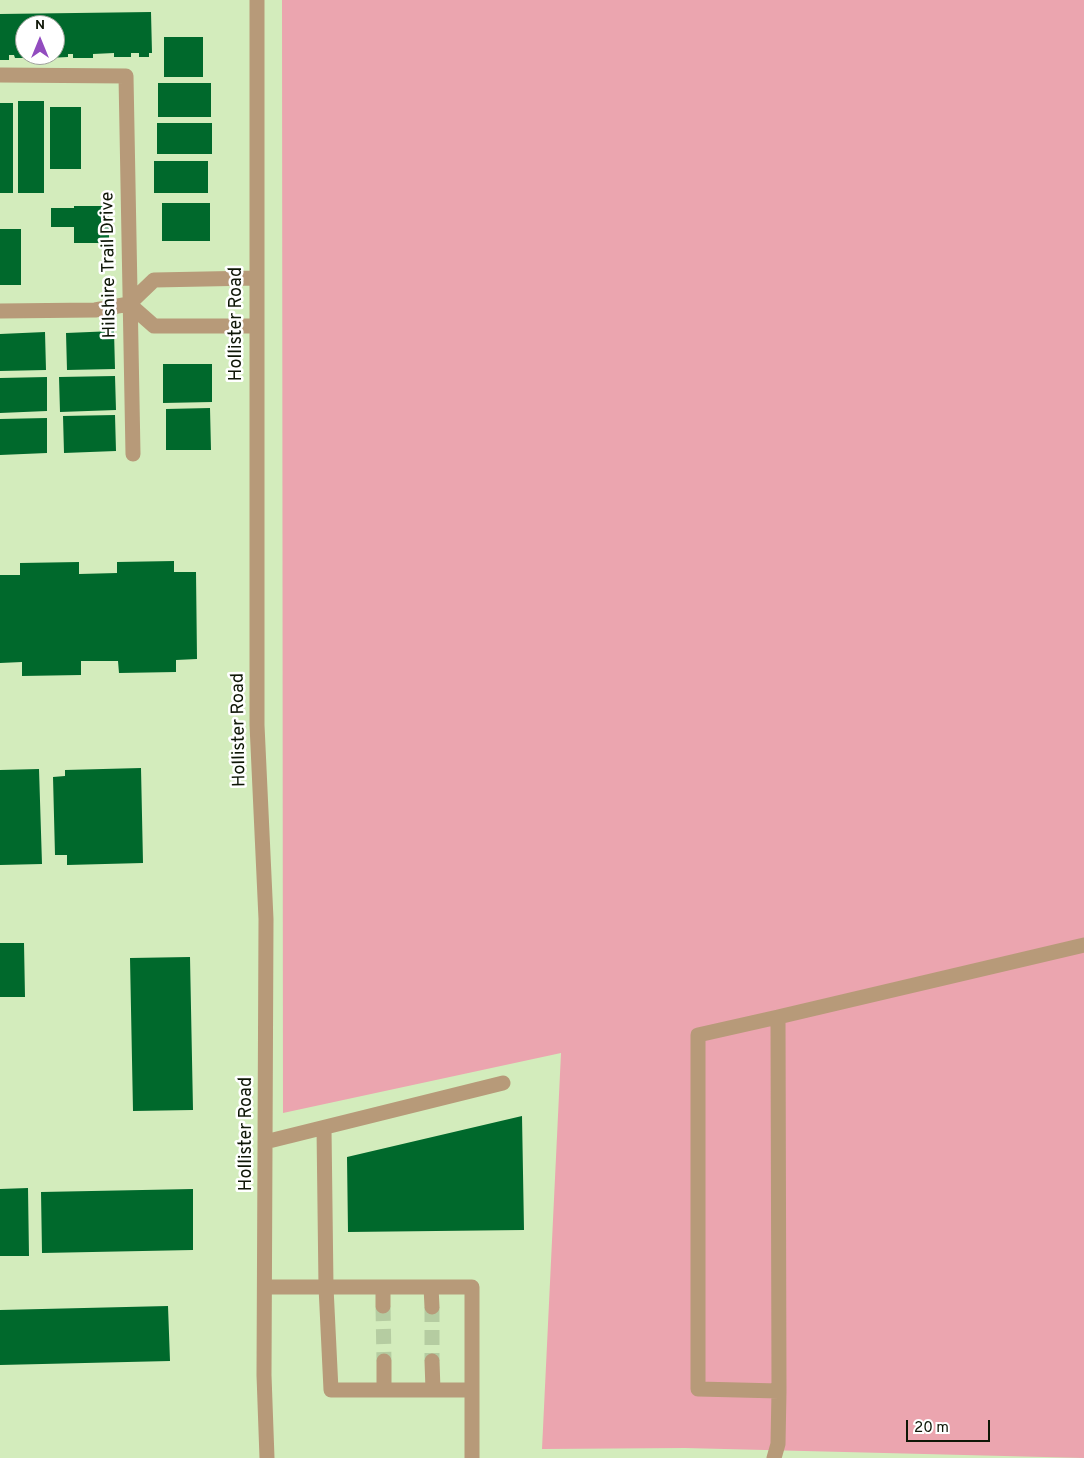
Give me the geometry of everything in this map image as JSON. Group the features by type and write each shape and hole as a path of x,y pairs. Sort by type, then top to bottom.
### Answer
{"street":[{"name":"Hollister Road","path":"257,0 257,726 266,919 265,1287 268,1458"},
{"name":"Hilshire Trail Drive","path":"0,75 126,76 133,454"},
{"path":"0,311 95,310 129,304 154,280 256,278"},
{"path":"129,304 154,326 256,326"},
{"path":"779,1391 698,1389 698,1035 1084,945"},
{"path":"774,1458 778,1444 779,1391 778,1017"},
{"path":"265,1142 503,1084"},
{"path":"324,1128 326,1287 331,1390 472,1390"},
{"path":"432,1286 432,1307"},
{"path":"265,1287 472,1286 472,1458"},
{"path":"383,1287 384,1306"},
{"path":"384,1361 384,1389"},
{"path":"432,1362 433,1390"}],"shaded area":[{"path":"282,0 1084,0 1084,1458 685,1448 542,1449 561,1053 283,1113"}],"building":[{"path":"151,12 152,53 149,53 149,57 139,57 139,53 131,53 131,57 114,57 114,53 93,54 93,58 73,58 73,54 68,54 68,57 65,57 65,15 15,15 15,58 14,55 9,55 9,60 0,60 0,14"},
{"path":"164,37 203,37 203,77 164,77"},
{"path":"158,83 211,83 211,117 158,117"},
{"path":"18,101 44,101 44,193 18,193"},
{"path":"0,103 13,103 13,193 0,193"},
{"path":"50,107 81,107 81,169 50,169"},
{"path":"157,123 212,123 212,154 157,154"},
{"path":"154,161 208,161 208,193 154,193"},
{"path":"162,203 210,203 210,241 162,241"},
{"path":"74,206 109,206 109,243 74,243 74,227 51,227 51,208 74,208"},
{"path":"0,229 21,229 21,285 0,285"},
{"path":"114,331 115,369 67,370 66,333"},
{"path":"45,332 46,370 0,371 0,334"},
{"path":"163,364 212,364 212,402 163,403"},
{"path":"115,376 116,410 60,412 59,377"},
{"path":"47,377 47,411 0,413 0,378"},
{"path":"210,408 211,450 166,450 166,409"},
{"path":"115,415 116,451 64,453 63,416"},
{"path":"47,418 47,453 0,455 0,419"},
{"path":"174,561 174,572 196,572 197,659 176,660 176,672 119,673 118,661 81,661 81,675 22,676 22,662 0,663 0,575 20,575 20,563 79,562 79,574 117,573 117,562"},
{"path":"141,768 143,863 67,865 67,855 55,855 53,777 65,776 65,770"},
{"path":"39,769 42,864 0,865 0,770"},
{"path":"0,943 24,943 25,997 0,997"},
{"path":"190,957 193,1110 133,1111 130,958"},
{"path":"522,1116 524,1230 348,1232 347,1157"},
{"path":"28,1188 29,1256 0,1256 0,1189"},
{"path":"193,1189 193,1250 42,1253 41,1192"},
{"path":"168,1306 170,1361 0,1365 0,1310"}],"tunnel":[{"path":"383,1306 384,1361"},
{"path":"432,1307 432,1361"}]}
